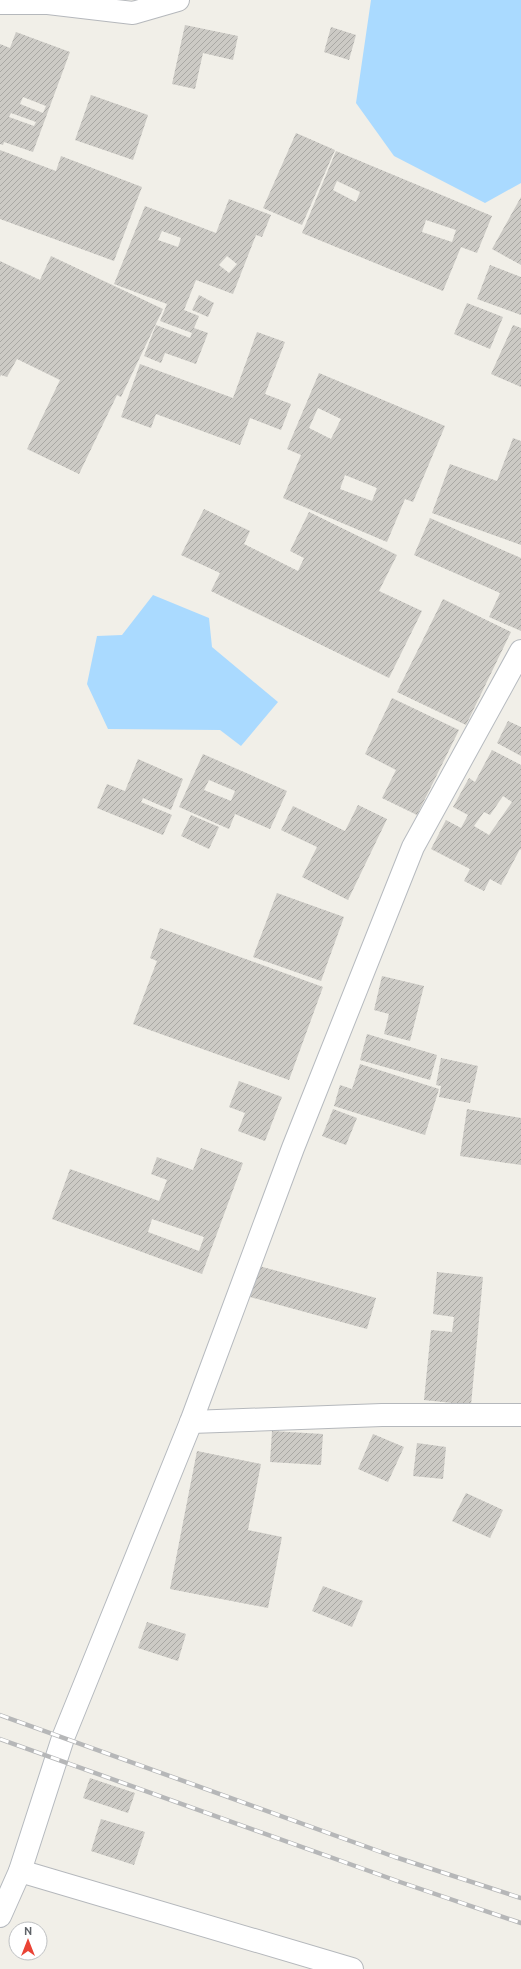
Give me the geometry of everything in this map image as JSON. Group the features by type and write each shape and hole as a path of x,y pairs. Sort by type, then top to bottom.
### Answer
{"street":[{"path":"0,3 48,3 133,13 178,0"},
{"path":"0,1916 20,1871 63,1738 191,1422 293,1148 413,847 521,651"},
{"path":"191,1422 382,1415 521,1415"},
{"path":"20,1871 352,1969"}],"water":[{"path":"371,0 521,0 521,183 485,203 394,156 356,103"},
{"path":"153,595 209,618 212,647 278,702 241,746 220,730 108,729 87,684 97,636 122,635"}],"building":[{"path":"185,25 238,36 233,60 203,53 195,89 172,84"},
{"path":"331,27 356,35 349,60 324,52"},
{"path":"16,32 70,52 33,152 4,142 3,145 0,144 0,44 10,48","holes":["23,97 46,106 43,113 20,104","11,113 36,122 34,126 9,117"]},
{"path":"91,95 148,115 133,160 75,140"},
{"path":"296,133 335,150 302,225 263,208"},
{"path":"0,150 56,171 61,156 142,187 114,261 0,219"},
{"path":"336,151 492,216 477,253 461,247 443,291 302,233","holes":["337,181 360,192 356,202 333,190","426,220 456,230 452,242 422,232"]},
{"path":"521,197 521,265 492,249"},
{"path":"229,199 271,215 262,237 256,235 233,294 196,280 184,310 199,316 192,333 160,321 167,304 114,284 145,206 216,233","holes":["162,231 181,238 178,247 158,240","227,256 237,264 229,273 219,265"]},
{"path":"51,256 163,309 121,397 117,395 79,474 27,449 60,380 17,359 7,377 1,375 0,377 0,261 40,280"},
{"path":"490,265 521,277 521,315 477,299"},
{"path":"199,295 214,303 208,317 192,310"},
{"path":"467,303 503,317 490,349 454,334"},
{"path":"156,325 190,338 194,328 208,333 196,364 165,353 161,363 144,356"},
{"path":"513,325 521,328 521,387 491,374"},
{"path":"257,332 285,342 265,394 291,404 281,430 250,418 240,445 156,414 151,428 121,417 140,364 233,398"},
{"path":"319,373 445,426 413,502 405,499 387,542 283,498 301,455 287,449","holes":["318,408 341,419 331,439 309,428","345,475 377,488 372,501 340,489"]},
{"path":"513,438 521,441 521,545 432,513 450,464 497,481"},
{"path":"204,509 250,531 244,544 298,571 304,558 290,551 309,512 397,555 379,591 422,611 389,678 211,591 220,573 181,555"},
{"path":"430,518 521,558 521,631 489,617 500,593 414,555"},
{"path":"443,599 511,632 466,725 397,692"},
{"path":"392,698 459,730 417,815 382,798 396,770 365,754"},
{"path":"508,721 521,727 521,756 497,743"},
{"path":"492,750 521,765 521,850 520,849 501,885 490,879 484,891 464,881 470,869 431,849 446,820 461,828 468,815 453,807 469,778 475,782","holes":["503,796 512,802 489,835 474,826 484,812 490,815"]},
{"path":"203,754 287,791 270,829 235,814 229,829 179,807","holes":["209,780 235,791 231,801 204,790"]},
{"path":"138,759 183,779 171,810 143,798 141,802 172,815 163,835 97,808 107,784 125,791"},
{"path":"358,805 387,819 348,900 302,877 317,847 281,830 293,806 345,831"},
{"path":"191,815 219,827 209,849 181,836"},
{"path":"277,893 344,917 321,981 253,957"},
{"path":"160,928 323,987 289,1080 133,1024 157,961 150,958"},
{"path":"382,976 424,986 410,1041 384,1034 389,1014 374,1010"},
{"path":"367,1034 437,1055 430,1080 360,1060"},
{"path":"441,1058 478,1066 470,1103 439,1097 441,1086 436,1085"},
{"path":"360,1064 439,1089 425,1135 334,1106 340,1085 352,1089"},
{"path":"239,1081 282,1097 265,1141 238,1131 245,1113 229,1107"},
{"path":"333,1109 357,1118 346,1145 322,1136"},
{"path":"467,1109 521,1118 521,1165 460,1156"},
{"path":"201,1148 243,1163 202,1274 52,1219 70,1169 159,1201 167,1180 151,1174 157,1157 193,1170","holes":["152,1219 204,1237 199,1251 148,1232"]},
{"path":"259,1266 376,1298 367,1329 250,1297"},
{"path":"437,1272 483,1277 471,1405 424,1400 431,1330 452,1332 454,1317 433,1314"},
{"path":"272,1431 323,1434 321,1465 270,1462"},
{"path":"373,1434 404,1447 388,1482 358,1469"},
{"path":"417,1443 446,1447 443,1479 413,1476"},
{"path":"197,1451 261,1464 248,1530 282,1537 268,1608 170,1589"},
{"path":"466,1493 503,1510 490,1538 452,1521"},
{"path":"323,1586 363,1601 352,1627 312,1611"},
{"path":"147,1622 186,1634 178,1661 138,1648"},
{"path":"90,1778 135,1793 128,1813 83,1798"},
{"path":"101,1819 145,1832 134,1865 91,1851"}],"railway":[{"path":"0,1715 395,1857 521,1898"},
{"path":"0,1739 400,1882 521,1923"}]}
